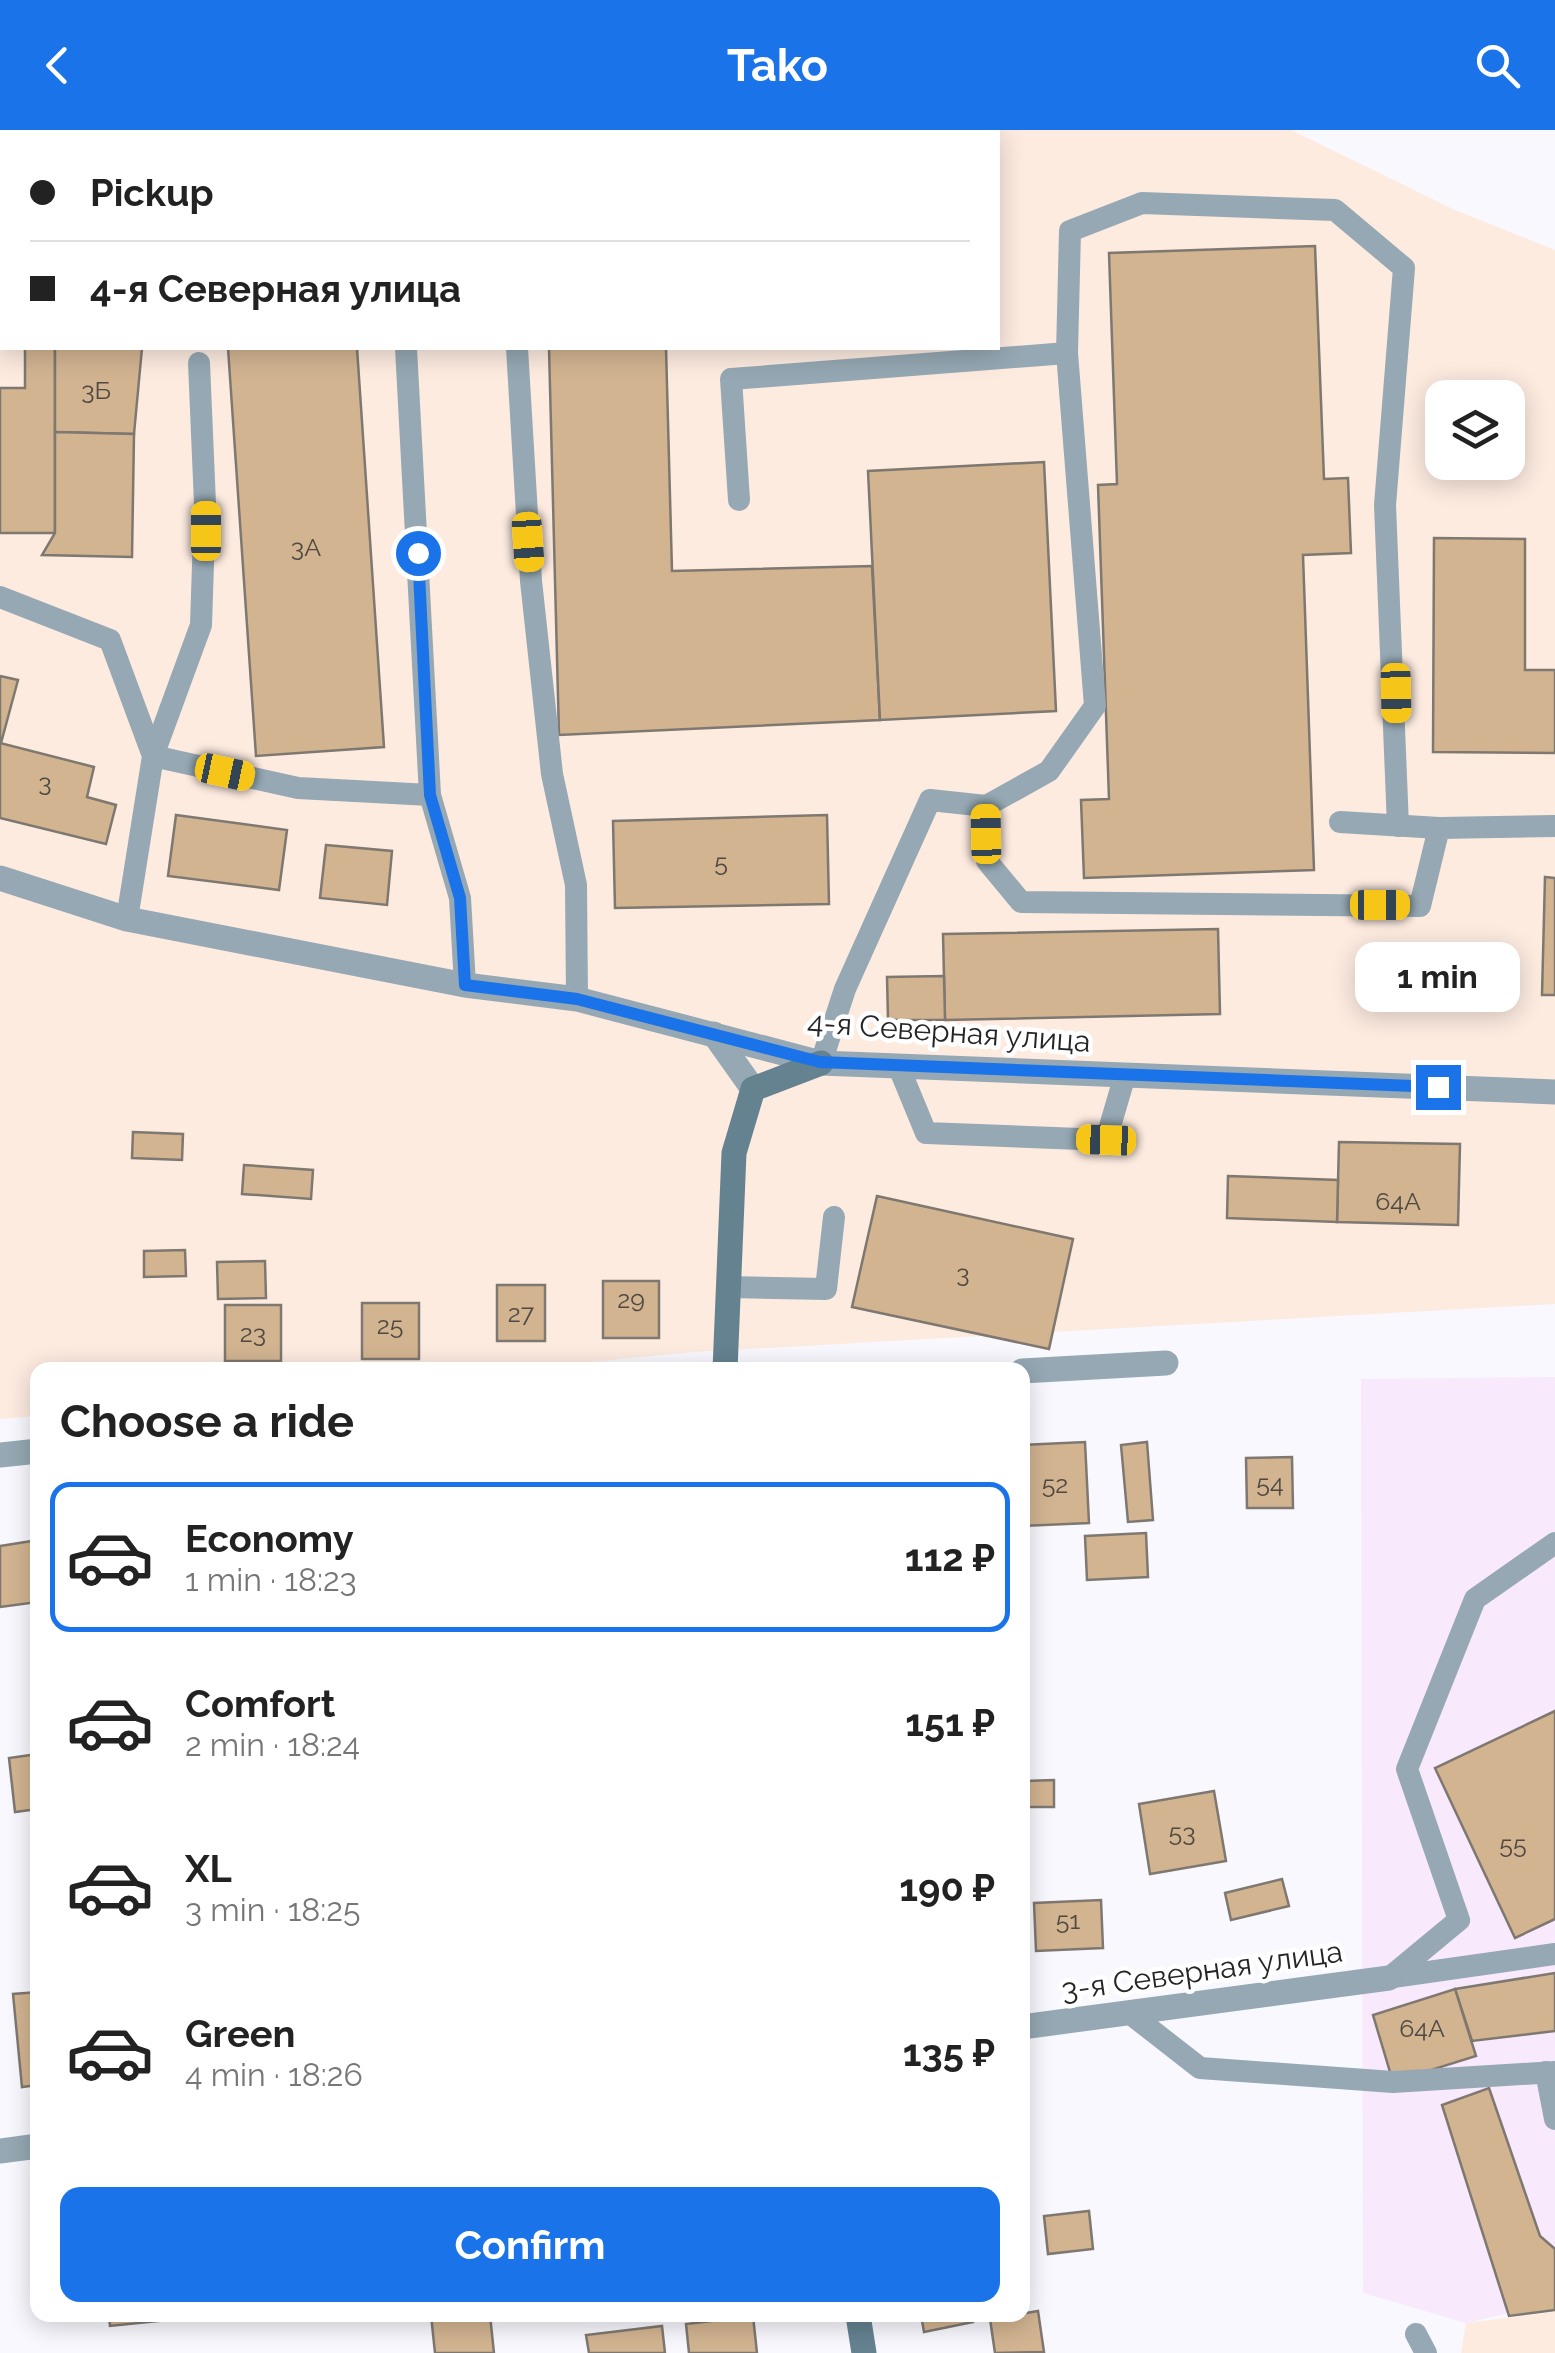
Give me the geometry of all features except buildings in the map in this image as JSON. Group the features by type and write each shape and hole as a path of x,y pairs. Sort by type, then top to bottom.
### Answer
{"street":[{"name":"4-я Северная улица","path":"0,878 127,919 465,985 577,999 820,1062 1555,1092"},
{"path":"714,1034 752,1089"},
{"path":"752,1089 820,1062"},
{"path":"725,1362 734,1153 752,1089"},
{"path":"1030,1370 1166,1363"},
{"path":"0,1455 30,1453"},
{"name":"3-я Северная улица","path":"1030,2026 1132,2016 1390,1978"},
{"path":"0,2151 30,2147"},
{"path":"859,2322 864,2353"}],"lane":[{"path":"820,1062 845,989 930,800 986,806 1049,771 1094,706 1067,353 1070,231 1142,203 1335,210 1404,268 1386,505 1398,826"},
{"path":"406,350 430,795 460,898 465,985"},
{"path":"517,350 533,600 552,774 576,885 577,999"},
{"path":"739,500 731,379 1067,353"},
{"path":"127,919 153,756 200,625 206,504 199,363"},
{"path":"0,597 110,640 153,756"},
{"path":"153,756 298,788 430,795"},
{"path":"986,806 987,861 1020,902 1420,906 1439,828"},
{"path":"1340,822 1439,828 1555,826"},
{"path":"898,1066 926,1133 1106,1140 1125,1075"},
{"path":"728,1286 826,1289 834,1217"},
{"path":"1390,1978 1460,1920 1407,1769 1475,1599 1555,1543"},
{"path":"1390,1978 1555,1954"},
{"path":"1132,2016 1200,2068 1393,2082 1550,2072 1555,2119"}],"shaded area":[{"path":"1000,130 1291,130 1455,210 1555,250 1555,1304 693,1352 590,1362 30,1362 30,1417 0,1419 0,350 1000,350"},
{"path":"1555,1377 1555,2302 1466,2323 1363,2293 1361,1379"},
{"path":"1555,2312 1555,2353 1461,2353 1466,2323"}],"route":[{"path":"418,553 430,795 460,898 465,985 577,999 820,1062 1438,1087"}]}
